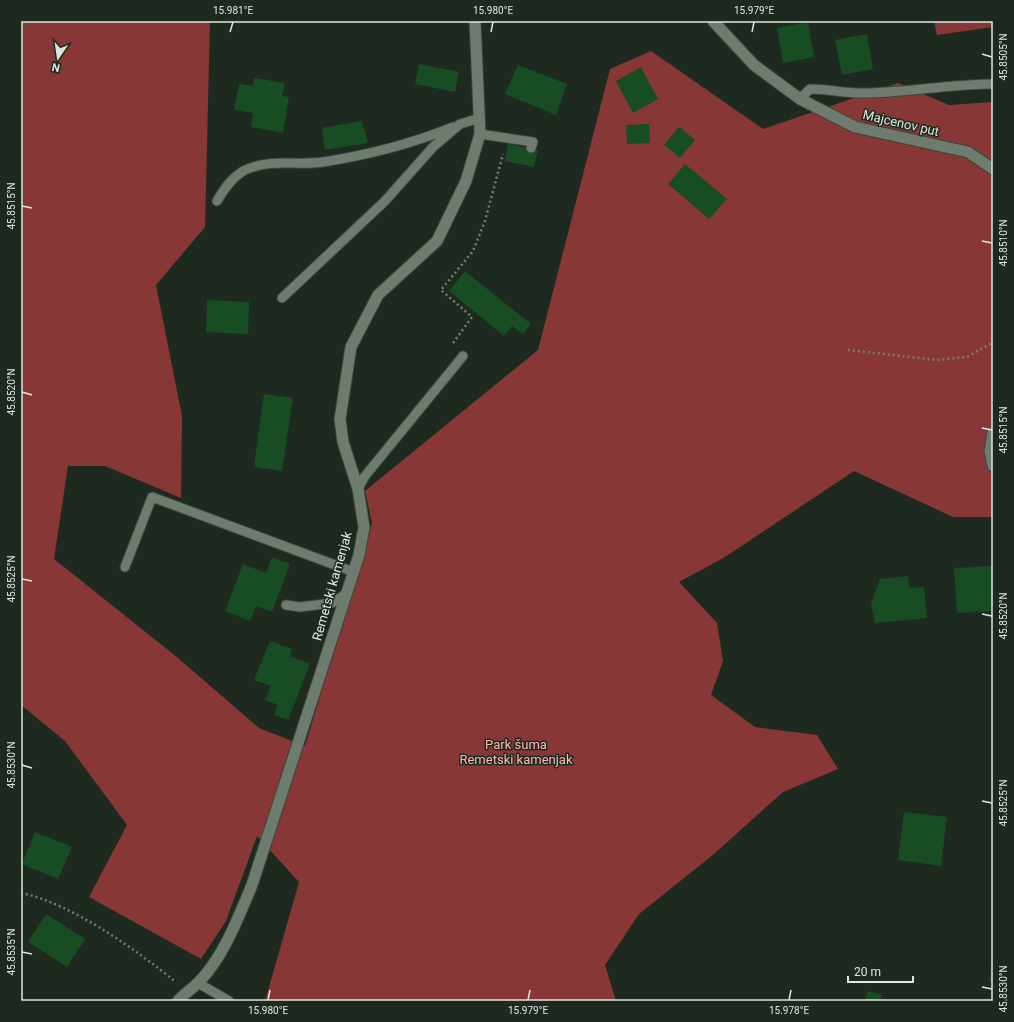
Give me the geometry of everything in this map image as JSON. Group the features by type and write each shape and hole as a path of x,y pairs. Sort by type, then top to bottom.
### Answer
{"street":[{"name":"Remetski kamenjak","path":"178,1001 187,991 198,983 216,959 227,940 252,885 354,572 364,527 358,489 343,442 340,419 351,347 378,295 437,241 466,181 480,134 475,21"},
{"name":"Majcenov put","path":"713,21 754,65 800,99 855,127 968,152 993,169"},
{"path":"993,433 990,451 993,466"}],"lane":[{"path":"800,99 810,89 829,89 861,93 965,84 993,84"},
{"path":"216,201 226,185 244,171 267,162 322,162 374,152 419,141 460,124 480,118"},
{"path":"282,298 385,201 433,147 460,124"},
{"path":"480,134 533,142 531,148"},
{"path":"358,489 364,476 463,356"},
{"path":"126,567 152,497 354,572"},
{"path":"286,605 300,607 332,604 347,593"},
{"path":"198,983 229,1001"}],"path":[{"path":"463,356 449,348 472,317 441,290 473,251 485,221 504,152"},
{"path":"848,350 937,360 967,357 993,342"},
{"path":"21,892 37,896 74,913 144,956 187,991"}],"green space":[{"name":"Park šuma Remetski kamenjak","path":"21,21 210,21 205,227 156,285 182,416 181,498 105,466 68,466 54,559 178,658 259,728 305,746 372,523 365,491 538,350 610,69 651,51 763,129 898,83 949,105 993,102 993,517 953,517 854,471 725,557 679,582 717,623 723,661 711,695 755,727 817,735 838,769 783,792 714,854 639,914 605,965 616,1001 265,1001 299,882 257,836 226,921 201,959 89,897 127,825 65,741 21,705"},
{"path":"934,21 993,21 993,27 937,35"}],"building":[{"path":"808,22 814,57 783,63 777,28"},
{"path":"867,34 873,69 842,75 835,40"},
{"path":"419,64 459,72 455,92 415,84"},
{"path":"518,65 567,84 556,115 505,94"},
{"path":"641,67 658,99 633,113 616,81"},
{"path":"254,78 285,83 282,96 289,97 283,133 251,127 253,113 234,110 239,84 253,86"},
{"path":"362,121 368,143 325,150 322,128"},
{"path":"649,124 650,143 627,144 626,125"},
{"path":"679,127 695,140 680,158 664,145"},
{"path":"508,144 538,150 534,167 505,161"},
{"path":"685,164 727,199 709,219 668,184"},
{"path":"465,271 531,324 523,334 512,326 504,336 449,291"},
{"path":"207,300 249,302 248,334 206,332"},
{"path":"264,394 293,398 282,471 254,467"},
{"path":"272,557 290,564 272,612 256,606 250,621 225,611 243,564 266,573"},
{"path":"993,566 993,611 957,613 954,568"},
{"path":"908,576 910,588 924,587 927,618 875,623 871,604 880,579"},
{"path":"270,641 292,649 290,656 310,664 288,720 274,715 278,705 265,700 271,686 254,680"},
{"path":"904,812 947,817 941,866 898,860"},
{"path":"35,832 72,847 58,879 22,864"},
{"path":"46,914 85,939 67,967 28,942"},
{"path":"991,966 993,966 993,982 989,981"},
{"path":"868,991 882,995 880,1001 865,1001"}]}
